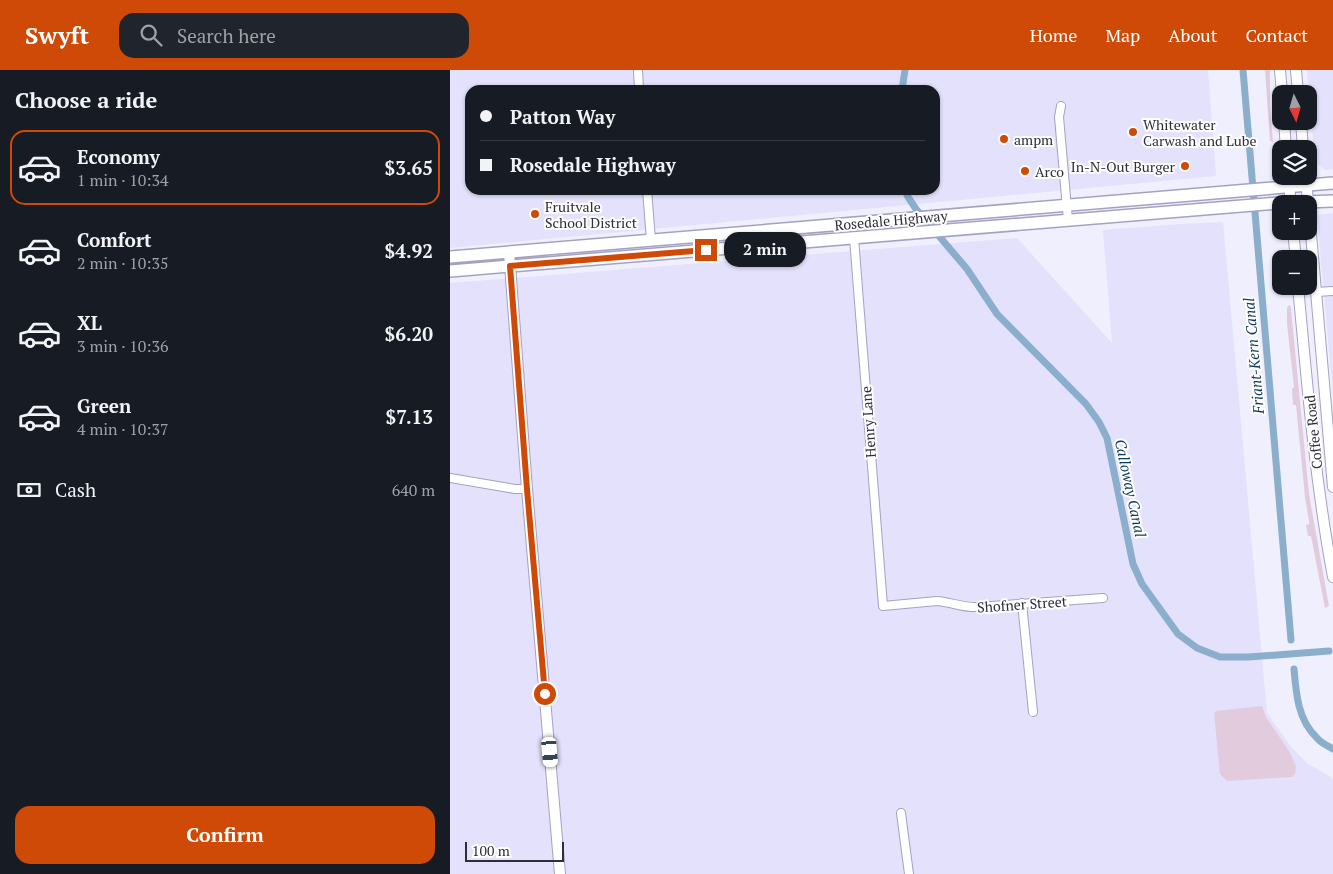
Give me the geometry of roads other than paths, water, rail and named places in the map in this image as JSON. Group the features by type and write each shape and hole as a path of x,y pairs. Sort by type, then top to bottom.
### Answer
{"main road":[{"path":"1280,70 1281,85"},
{"path":"1296,70 1297,85"},
{"name":"Rosedale Highway","path":"1317,182 1333,183"},
{"name":"Rosedale Highway","path":"450,271 854,238 911,226 937,216 1269,189 1280,185"},
{"name":"Rosedale Highway","path":"1317,204 1333,201"},
{"name":"Rosedale Highway","path":"450,257 853,223 944,230 1272,204"},
{"path":"771,245 784,238 836,233 847,229 853,223"},
{"path":"509,252 560,874"},
{"name":"Coffee Road","path":"1299,295 1322,516 1333,572"},
{"name":"Coffee Road","path":"1316,295 1333,487"}],"street":[{"path":"638,70 639,85"},
{"path":"1061,106 1059,117 1068,220"},
{"path":"647,195 651,240"},
{"name":"Henry Lane","path":"854,238 883,606"},
{"path":"1317,292 1333,291"},
{"path":"450,478 515,489 527,489"},
{"name":"Shofner Street","path":"883,606 937,601 972,608 1103,598"},
{"path":"1022,603 1033,712"},
{"path":"901,813 909,874"}],"waterway":[{"name":"Calloway Canal","path":"903,85 905,70"},
{"name":"Friant-Kern Canal","path":"1243,70 1291,640"},
{"name":"Calloway Canal","path":"907,195 916,209 967,269 997,314 1086,404 1099,422 1107,438 1133,564 1142,584 1178,634 1197,648 1220,657 1249,657 1329,651"},
{"name":"Friant-Kern Canal","path":"1294,669 1297,697 1302,715 1311,731 1319,740 1333,749"}],"place":[{"name":"Whitewater Carwash and Lube","path":"1133,132"},
{"name":"ampm","path":"1004,139"},
{"name":"In-N-Out Burger","path":"1185,166"},
{"name":"Arco","path":"1025,171"},
{"name":"Fruitvale School District","path":"535,214"}]}
